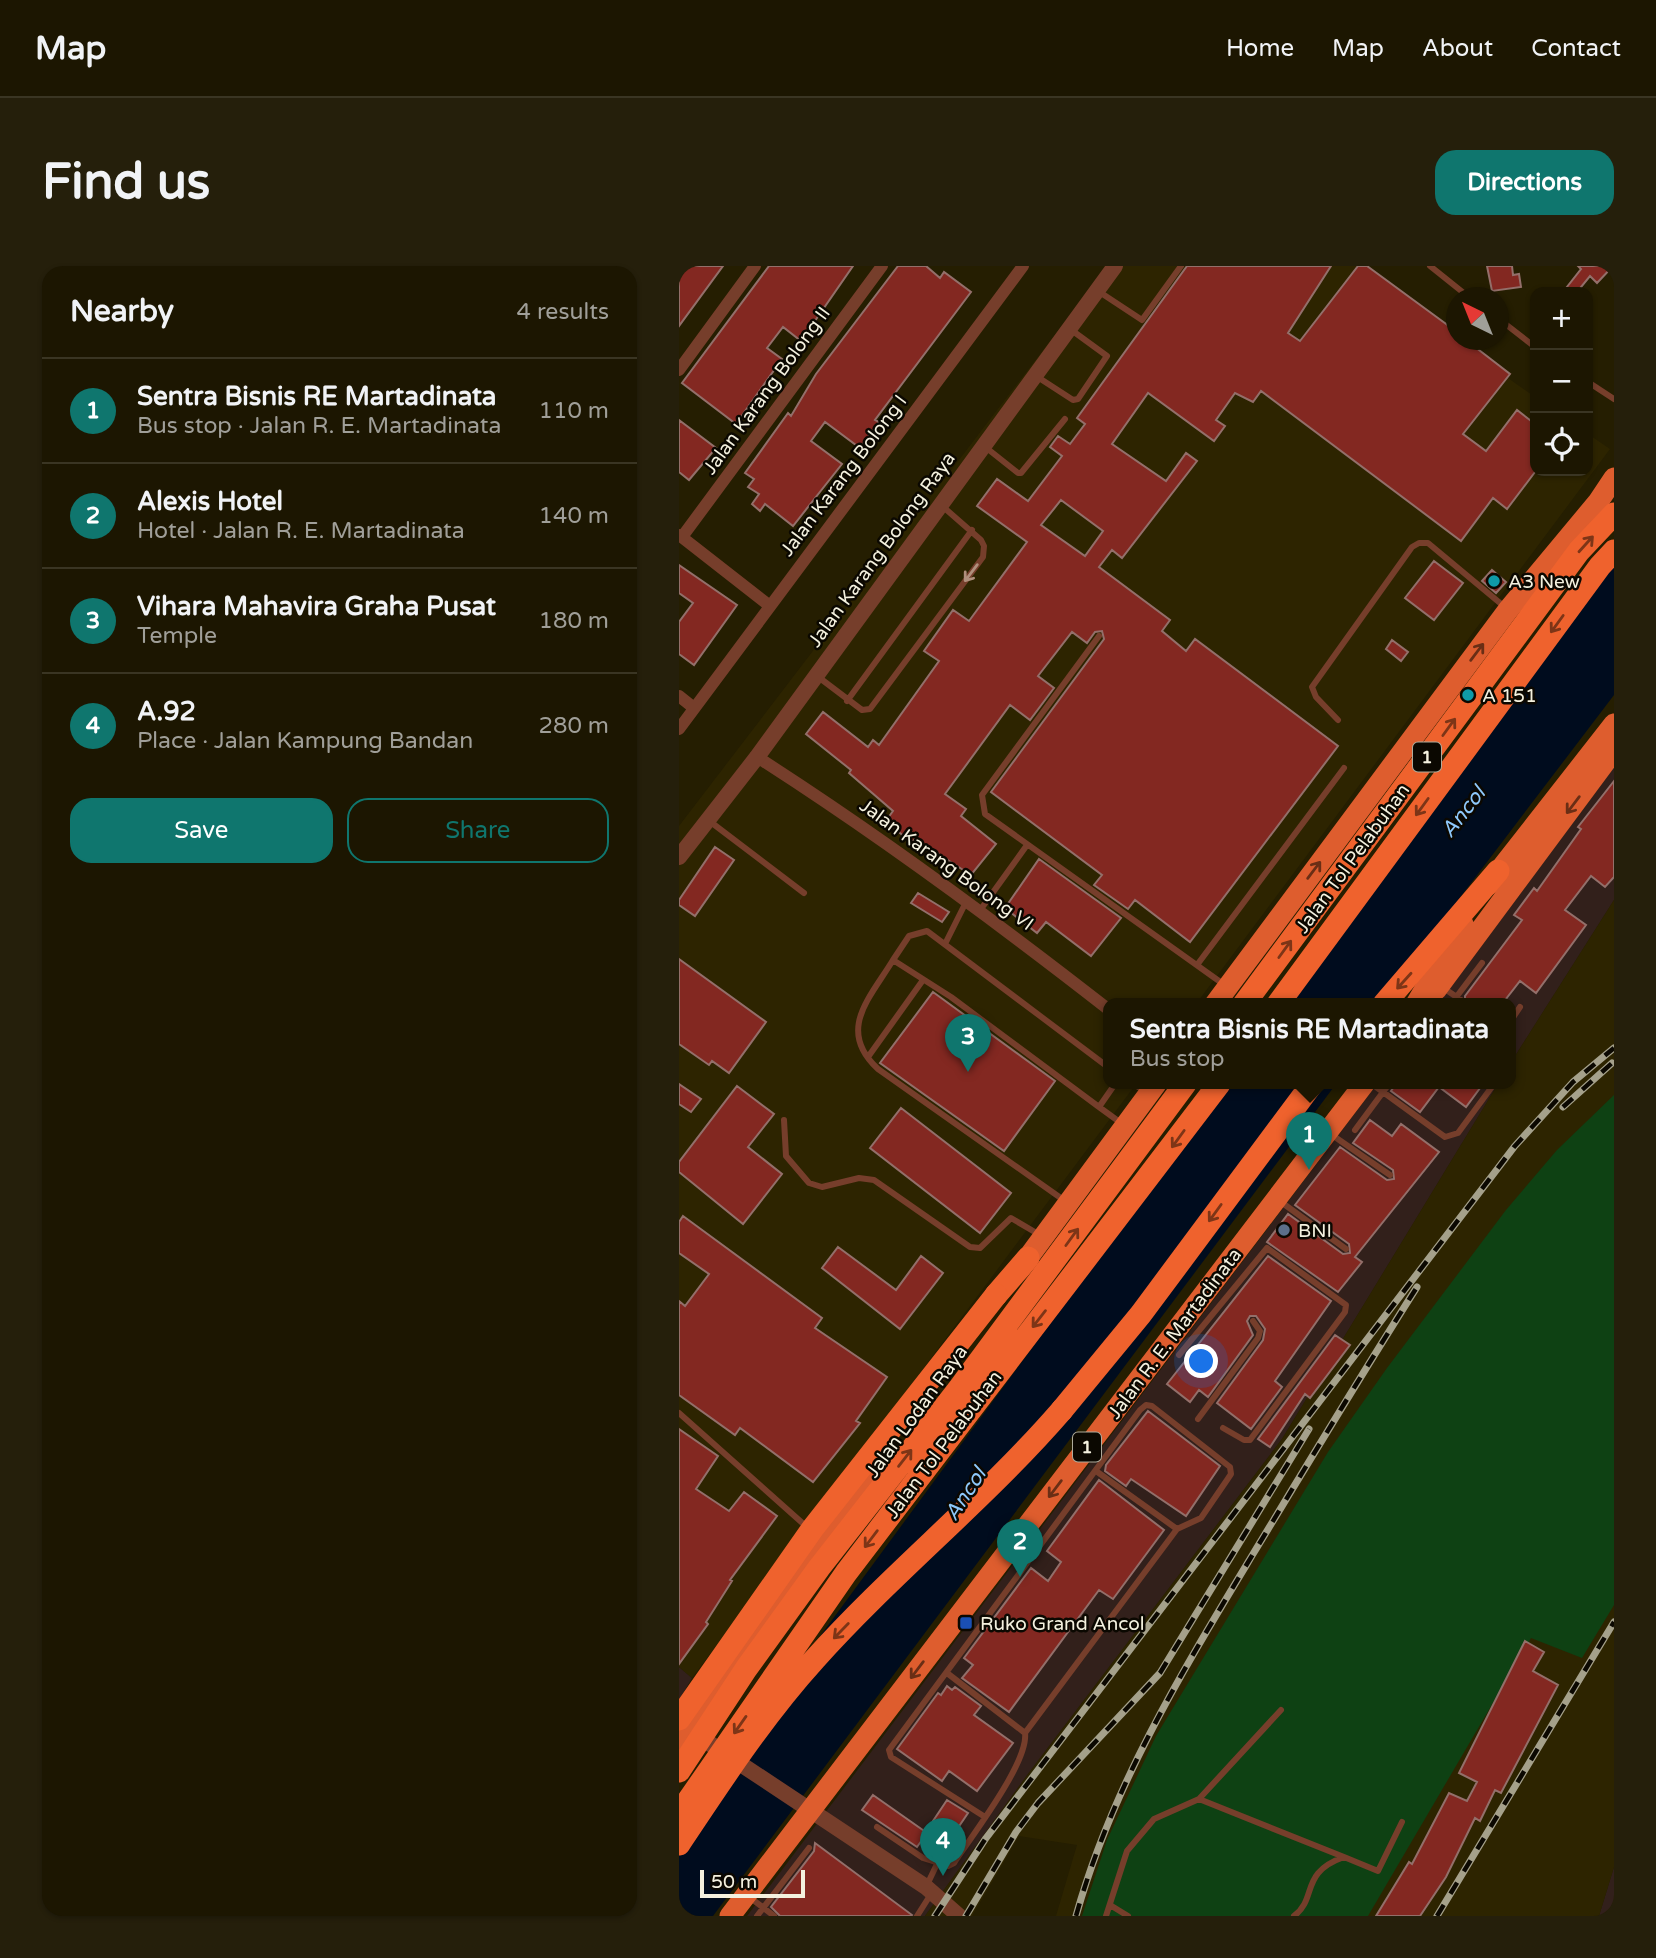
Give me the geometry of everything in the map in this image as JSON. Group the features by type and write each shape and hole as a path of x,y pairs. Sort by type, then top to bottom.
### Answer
{"highway":[{"name":"1","path":"1221,995 1509,610 1606,508 1614,478"},
{"path":"1606,508 1614,487"},
{"name":"Jalan Tol Pelabuhan","path":"1248,998 1579,551 1606,508"},
{"name":"Jalan Tol Pelabuhan","path":"1282,998 1600,566 1614,551"},
{"path":"1389,998 1612,735"},
{"path":"1452,997 1612,735"},
{"path":"1419,998 1442,955 1498,871"},
{"name":"Jalan Lodan Raya","path":"684,1729 1069,1204 1125,1126 1145,1089"},
{"name":"Jalan Tol Pelabuhan","path":"679,1771 746,1668 819,1568 958,1390 1181,1089"},
{"name":"Jalan Tol Pelabuhan","path":"679,1814 846,1573 1215,1089"},
{"path":"679,1844 752,1738 814,1659 898,1573 1033,1444 1141,1314 1308,1089"},
{"name":"Jalan R. E. Martadinata","path":"730,1916 807,1806 1196,1319 1277,1199 1327,1132 1373,1089"},
{"path":"684,1729 813,1528 1028,1258"}],"street":[{"path":"679,370 755,266"},
{"name":"Jalan Karang Bolong II","path":"680,536 882,266"},
{"name":"Jalan Karang Bolong I","path":"679,729 1023,266"},
{"name":"Jalan Karang Bolong Raya","path":"679,857 757,757 1115,266"},
{"path":"680,536 770,606"},
{"path":"679,696 694,708"},
{"name":"Jalan Karang Bolong VI","path":"757,757 856,820 981,909 1103,1005"},
{"path":"684,1729 807,1806 929,1889 959,1916"}],"lane":[{"path":"1097,290 1142,320 1181,266"},
{"path":"1430,266 1456,287"},
{"path":"1509,327 1530,343"},
{"path":"1035,375 1073,400 1078,398 1107,356 1069,328"},
{"path":"1593,385 1614,399"},
{"path":"983,445 1017,473 1021,472 1065,419"},
{"path":"815,675 847,701 862,710 870,709 983,556 984,546 972,530 939,504"},
{"path":"847,701 972,530"},
{"path":"1338,720 1316,697 1312,687 1412,547 1419,542 1429,543 1509,610"},
{"path":"1099,636 982,795 985,814 1197,965 1221,995"},
{"path":"1197,965 1344,768"},
{"path":"706,819 804,893"},
{"path":"981,909 1027,845"},
{"path":"945,944 968,900"},
{"path":"1069,1204 878,1069 858,1042 857,1018 909,936 927,932 1103,1064"},
{"path":"893,960 951,996 1125,1126"},
{"path":"1452,997 1482,964"},
{"path":"868,1057 923,980"},
{"path":"1516,1014 1521,1007"},
{"path":"1099,1107 1112,1089"},
{"path":"1355,1129 1374,1089"},
{"path":"1375,1089 1445,1137 1458,1133 1490,1089"},
{"path":"784,1120 786,1156 809,1183 822,1187 859,1178 874,1180 970,1247 980,1248 989,1242 1011,1218 1029,1226 1044,1238"},
{"path":"1327,1132 1390,1175"},
{"path":"1277,1199 1346,1249"},
{"path":"1179,1355 1196,1319 1226,1302 1267,1248 1346,1305 1345,1312 1250,1440 1244,1440 1223,1428"},
{"path":"1198,1419 1258,1338 1260,1331 1253,1321"},
{"path":"985,1817 888,1753 1140,1410 1146,1405 1152,1406 1230,1467 1231,1474 1201,1518 1177,1529 1025,1733"},
{"path":"679,1413 821,1540"},
{"path":"1096,1471 1177,1529"},
{"path":"1016,1541 1035,1552"},
{"path":"877,1827 937,1864 948,1866 954,1863 1021,1758 1027,1744 1025,1733 947,1673"},
{"path":"1105,1916 1127,1851 1154,1819 1199,1800 1281,1710"},
{"path":"1199,1800 1378,1871 1402,1822"},
{"path":"757,1916 809,1848"},
{"path":"1294,1916 1306,1898 1310,1882 1333,1861 1344,1857"},
{"path":"917,1916 937,1864"},
{"path":"745,1895 774,1916"},
{"path":"1110,1905 1128,1916"}],"shaded area":[{"path":"1116,266 1357,266 1355,270 1446,334 1446,350 1468,350 1530,393 1530,476 1590,476 1200,998 1103,998 1103,1089 1132,1089 692,1678 679,1667 679,826 1063,324"},
{"path":"1593,437 1610,449 1593,472"},
{"path":"1614,767 1614,900 1516,1055 1516,998 1442,998"},
{"path":"1614,900 1614,1867 1599,1916 1056,1916 1077,1845 1019,1836 972,1916 925,1916 1028,1774 1282,1439 1495,1089 1516,1089 1516,1055"},
{"path":"1373,1089 1495,1089 1282,1439 1028,1774 925,1916 747,1916"},
{"path":"679,1667 692,1678 679,1700"},
{"path":"1614,1867 1614,1916 1599,1916"}],"green space":[{"path":"1614,1095 1614,1605 1582,1658 1531,1638 1368,1916 1082,1916 1107,1840 1156,1736 1328,1452 1387,1368 1506,1210 1557,1150"}],"water":[{"name":"Ancol","path":"1614,565 1614,695 1430,937 1395,998 1290,998"},
{"name":"Ancol","path":"1222,1089 1332,1089 713,1916 679,1916 679,1835 738,1748"}],"building":[{"path":"679,266 723,266 679,326"},
{"path":"769,266 853,266 801,341 783,327 767,348 782,359 736,424 682,383"},
{"path":"898,266 926,266 940,278 944,272 971,292 875,420 879,422 860,448 825,422 811,441 842,464 793,526 765,504 760,511 752,504 759,494 748,487 754,479 745,473 788,413 791,416 816,374"},
{"path":"1187,266 1331,266 1288,333 1300,341 1358,266 1367,266 1446,324 1446,350 1479,350 1510,374 1463,434 1486,451 1517,410 1530,420 1532,476 1507,509 1493,498 1461,541 1261,391 1253,402 1235,393 1216,420 1225,426 1214,441 1148,393 1112,444 1166,481 1186,453 1197,461 1122,558 1112,550 1099,567 1170,620 1162,631 1186,651 1195,639 1338,746 1190,942 1135,900 1128,909 1094,885 1102,875 991,792 1104,639 1102,631 1095,632 1087,643 1072,632 1038,676 1054,688 1030,720 1010,705 945,794 966,809 961,816 996,844 971,875 915,839 912,842 885,822 893,811 849,773 851,770 806,734 823,712 868,747 873,740 879,745 939,661 924,651 953,610 969,621 1027,542 977,506 997,479 1028,501 1062,456 1050,447 1058,436 1070,444 1085,424 1077,418","holes":["1061,500 1103,531 1085,556 1041,525"]},
{"path":"1487,266 1512,266 1513,275 1519,274 1521,287 1491,287"},
{"path":"1578,266 1613,266 1597,283 1590,276 1581,287 1567,287 1581,269"},
{"path":"679,420 716,448 689,480 679,472"},
{"path":"1434,561 1463,583 1434,620 1405,598"},
{"path":"679,565 737,605 694,665 679,654 679,622 693,603 679,593"},
{"name":"A3 New","path":"1492,570 1506,582 1496,593 1482,581"},
{"path":"1392,640 1408,652 1401,661 1386,649"},
{"path":"1614,781 1614,877 1605,887 1591,876 1565,910 1586,925 1536,993 1520,981 1507,998 1465,998 1522,920 1514,915 1534,888 1537,891 1581,829 1578,827"},
{"path":"715,847 734,860 695,916 679,905 679,900"},
{"path":"1039,859 1121,918 1091,956 1046,922 1037,933 1005,908"},
{"path":"918,893 949,912 942,922 911,903"},
{"path":"679,959 766,1022 729,1073 712,1061 709,1065 679,1044"},
{"path":"933,992 1055,1081 1004,1151 880,1063"},
{"path":"679,1084 701,1099 691,1112 679,1104"},
{"path":"737,1086 774,1114 748,1147 782,1174 743,1224 679,1172 679,1162"},
{"path":"1392,1089 1437,1089 1420,1112 1391,1091"},
{"path":"1442,1089 1479,1089 1466,1107"},
{"path":"901,1108 1011,1193 980,1233 870,1148"},
{"path":"1370,1120 1392,1136 1401,1124 1439,1152 1355,1257 1362,1262 1338,1292 1267,1242 1288,1214 1343,1254 1350,1253 1349,1244 1295,1205 1340,1147 1387,1180 1394,1179 1393,1170 1353,1143"},
{"path":"683,1216 822,1318 815,1328 887,1377 856,1421 860,1423 813,1482 740,1428 735,1435 679,1395 679,1301 685,1306 709,1274 679,1253 679,1222"},
{"path":"838,1247 896,1290 921,1256 943,1273 900,1329 822,1268"},
{"path":"1268,1256 1331,1301 1275,1381 1282,1387 1251,1429 1217,1403 1263,1340 1265,1329 1256,1316 1250,1316 1247,1321 1253,1335 1208,1397 1199,1390 1190,1402 1167,1384"},
{"path":"1335,1335 1350,1345 1310,1398 1305,1394 1270,1447 1258,1439"},
{"path":"1148,1411 1220,1466 1186,1516 1131,1479 1126,1486 1105,1471 1106,1465"},
{"path":"679,1429 718,1456 696,1489 729,1511 744,1492 777,1516 730,1580 732,1581 706,1622 708,1624 679,1664"},
{"path":"1099,1480 1164,1530 1113,1599 1099,1590 1009,1712 962,1678 973,1665 964,1658 1031,1568 1048,1581 1061,1562 1047,1551"},
{"path":"1525,1641 1544,1652 1533,1671 1558,1685 1501,1793 1495,1790 1480,1821 1475,1818 1446,1877 1420,1916 1376,1916 1409,1862 1412,1864 1449,1793 1467,1801 1477,1782 1459,1773"},
{"path":"947,1686 952,1690 955,1687 981,1706 974,1715 1013,1743 977,1791 949,1771 942,1781 897,1749 938,1693 941,1695"},
{"path":"873,1795 927,1833 917,1847 862,1810"},
{"path":"947,1800 968,1813 953,1835 933,1821"},
{"path":"815,1843 912,1915 780,1916 771,1907 814,1851"}],"railway":[{"path":"935,1916 986,1838 1514,1147 1573,1082 1614,1048"},
{"path":"1563,1107 1612,1063"},
{"path":"1076,1916 1109,1820 1152,1729 1227,1597 1417,1287"},
{"path":"966,1916 1016,1832 1038,1803 1160,1673 1309,1429"},
{"path":"1437,1916 1614,1622"}],"place":[{"name":"A3 New","path":"1494,581"},
{"name":"A 151","path":"1468,695"},
{"name":"Vihara Mahavira Graha Pusat","path":"968,1072"},
{"name":"Sentra Bisnis RE Martadinata","path":"1309,1170"},
{"name":"BNI","path":"1284,1230"},
{"name":"Alexis Hotel","path":"1020,1577"},
{"name":"Ruko Grand Ancol","path":"966,1623"},
{"name":"A.92","path":"943,1876"}]}
